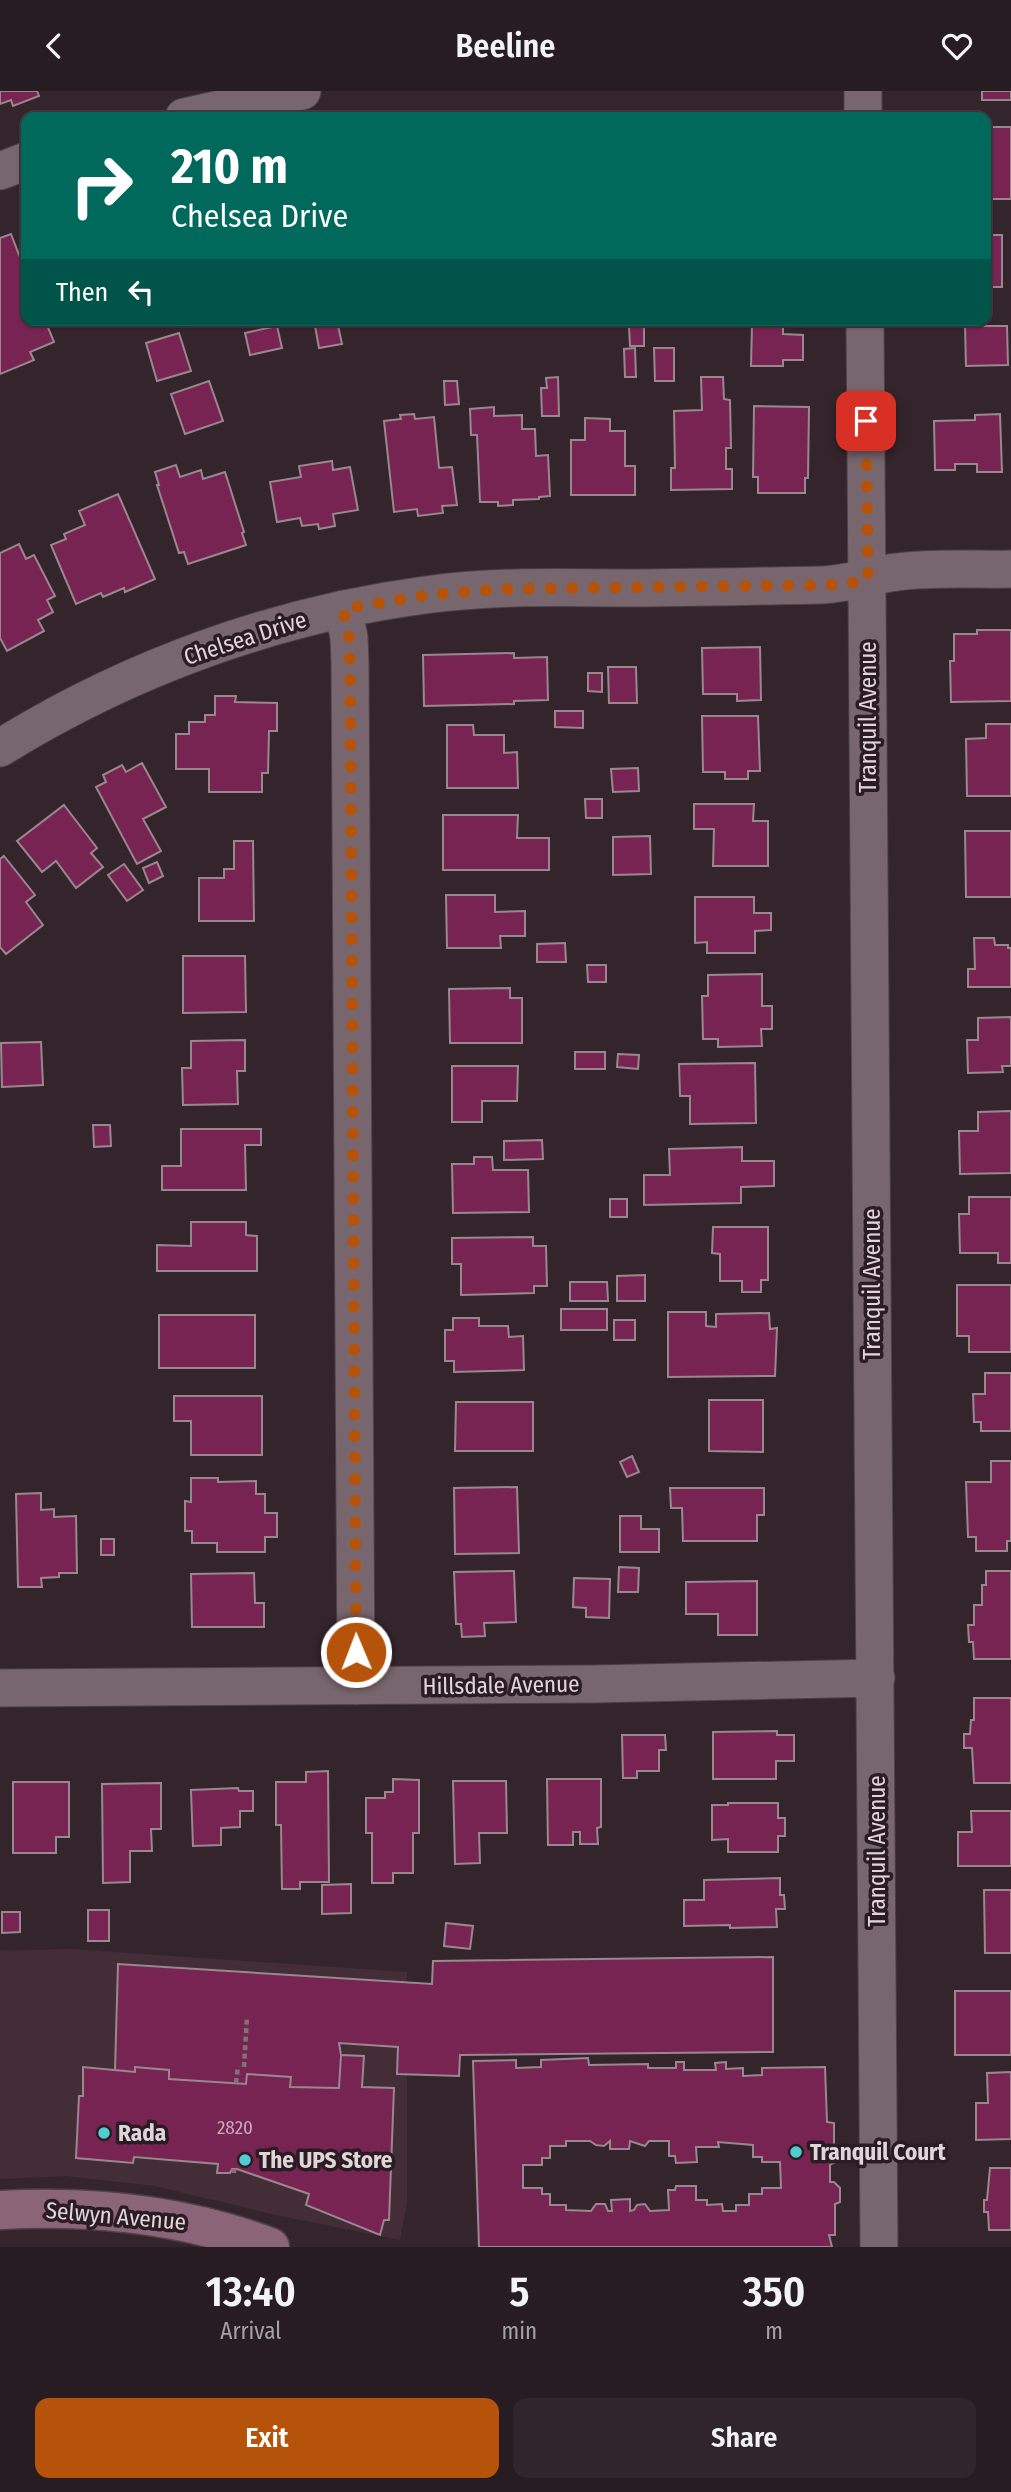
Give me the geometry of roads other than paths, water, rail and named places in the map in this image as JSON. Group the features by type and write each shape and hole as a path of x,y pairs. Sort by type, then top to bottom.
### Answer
{"street":[{"path":"207,112 302,91"},
{"path":"863,91 863,112"},
{"path":"0,171 21,163"},
{"name":"Tranquil Avenue","path":"865,326 879,2247"},
{"name":"Chelsea Drive","path":"0,748 58,714 163,664 271,627 343,609 427,595 501,589 848,584 906,571 1011,569"},
{"path":"343,609 349,636 350,665 356,1686"},
{"name":"Hillsdale Avenue","path":"0,1688 876,1678"},
{"name":"Selwyn Avenue","path":"0,2210 80,2209 145,2215 202,2224 270,2247"}],"place":[{"name":"Rada","path":"104,2133"},
{"name":"Tranquil Court","path":"796,2152"},
{"name":"The UPS Store","path":"245,2160"}]}
